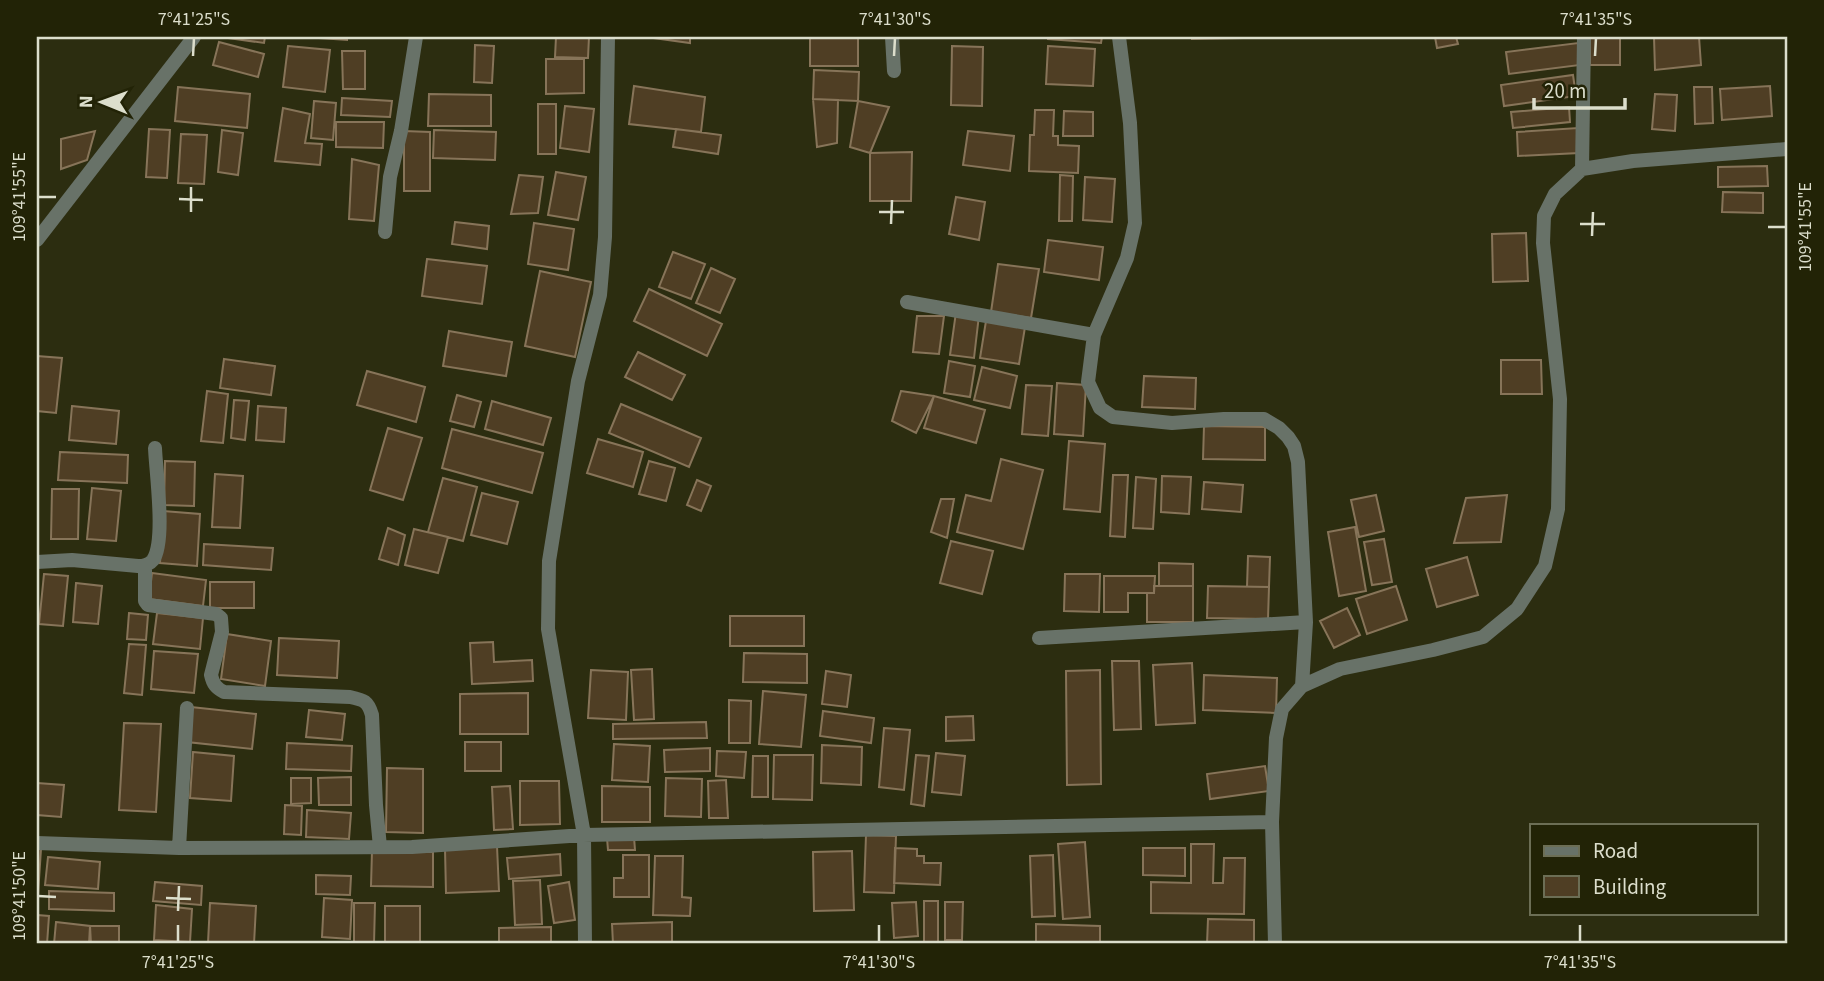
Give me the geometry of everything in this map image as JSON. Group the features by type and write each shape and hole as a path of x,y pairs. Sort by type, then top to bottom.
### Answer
{"street":[{"path":"37,240 194,37"},
{"path":"385,232 390,177 401,131 415,37"},
{"path":"585,944 584,835 548,629 549,561 579,381 600,295 605,237 608,37"},
{"path":"892,37 894,71"},
{"path":"1119,37 1130,123 1135,223 1127,258 1094,335 1088,382 1100,408 1113,417 1172,423 1264,419 1288,437 1294,446 1298,462 1306,622 1302,686"},
{"path":"1582,170 1584,37"},
{"path":"1275,944 1272,822 1276,738 1282,709 1302,686 1340,669 1433,650 1483,636 1517,609 1545,566 1558,509 1560,399 1543,243 1544,216 1555,194 1582,170 1633,161 1787,149"},
{"path":"907,302 1094,335"},
{"path":"37,562 72,560 145,566 151,562 156,553 160,529 155,448"},
{"path":"145,566 145,601 148,605 216,614 221,618 222,632 211,675 217,688 224,692 350,697 364,700 372,715 380,847"},
{"path":"1039,638 1306,622"},
{"path":"179,848 187,708"},
{"path":"37,843 179,848 412,847 584,835 1272,822"}],"building":[{"path":"221,37 265,37 264,43"},
{"path":"304,37 347,37 347,40"},
{"path":"556,37 589,37 588,58 555,57"},
{"path":"646,37 690,37 690,43"},
{"path":"810,37 858,37 858,66 810,66"},
{"path":"1048,37 1102,37 1101,43"},
{"path":"1243,37 1243,38 1192,39"},
{"path":"1435,37 1456,37 1458,44 1437,48"},
{"path":"1581,37 1581,38 1530,38"},
{"path":"1590,37 1620,37 1620,65 1590,65"},
{"path":"1654,37 1699,37 1701,65 1655,70"},
{"path":"219,42 264,54 258,77 213,65"},
{"path":"1578,43 1580,65 1509,74 1506,52"},
{"path":"475,45 494,46 492,83 474,82"},
{"path":"288,46 330,50 325,92 283,87"},
{"path":"952,46 983,47 982,106 951,105"},
{"path":"1048,46 1095,49 1093,86 1046,84"},
{"path":"342,51 365,51 365,89 343,89"},
{"path":"546,59 584,59 584,93 546,94"},
{"path":"814,70 859,72 858,101 813,99"},
{"path":"1573,75 1576,96 1504,106 1501,85"},
{"path":"634,86 705,97 701,132 629,124"},
{"path":"1770,86 1772,116 1722,120 1720,89"},
{"path":"178,87 250,94 247,128 175,121"},
{"path":"1694,87 1712,87 1713,123 1695,124"},
{"path":"429,94 491,95 491,126 428,126"},
{"path":"1655,94 1677,95 1675,131 1652,129"},
{"path":"342,98 392,101 390,117 341,115"},
{"path":"813,99 838,100 837,143 817,147"},
{"path":"314,101 336,103 333,140 311,138"},
{"path":"858,101 889,107 870,153 850,147"},
{"path":"538,104 556,104 556,154 538,154"},
{"path":"565,106 594,109 589,152 560,148"},
{"path":"1569,107 1570,122 1513,128 1511,112"},
{"path":"283,108 310,114 305,143 322,144 320,165 275,161"},
{"path":"1035,110 1054,110 1053,136 1058,136 1058,145 1079,146 1078,173 1029,171 1030,135 1034,135"},
{"path":"1064,111 1093,112 1093,136 1063,136"},
{"path":"336,122 384,122 383,148 336,147"},
{"path":"1578,128 1579,153 1518,156 1517,132"},
{"path":"149,129 170,130 167,178 146,177"},
{"path":"676,129 721,135 718,154 673,147"},
{"path":"222,130 243,133 238,175 218,172"},
{"path":"434,130 496,132 495,160 433,158"},
{"path":"95,131 87,160 61,169 61,139"},
{"path":"404,131 430,132 430,191 404,191"},
{"path":"968,131 1014,136 1010,171 963,165"},
{"path":"181,134 207,135 204,184 178,183"},
{"path":"912,152 911,201 870,201 870,153"},
{"path":"352,159 379,165 374,221 349,219"},
{"path":"1767,166 1768,186 1718,187 1718,167"},
{"path":"556,172 586,177 578,220 548,215"},
{"path":"519,175 543,177 538,213 511,214"},
{"path":"1060,175 1073,176 1072,221 1059,221"},
{"path":"1085,177 1115,179 1112,222 1083,220"},
{"path":"1723,192 1763,193 1763,213 1722,212"},
{"path":"956,197 985,202 979,240 949,234"},
{"path":"455,222 489,226 487,249 452,244"},
{"path":"534,223 574,229 568,270 528,264"},
{"path":"1526,233 1528,281 1493,282 1492,234"},
{"path":"1048,240 1103,247 1099,280 1044,272"},
{"path":"673,252 705,264 691,299 659,287"},
{"path":"427,259 487,266 482,304 422,296"},
{"path":"998,264 1039,269 1031,318 991,312"},
{"path":"711,268 735,279 720,313 696,303"},
{"path":"540,271 591,282 575,357 525,346"},
{"path":"649,289 722,324 707,356 634,321"},
{"path":"956,312 979,315 974,358 950,355"},
{"path":"917,316 944,316 939,354 913,352"},
{"path":"986,321 1025,327 1019,364 980,358"},
{"path":"449,331 512,342 506,376 443,366"},
{"path":"638,352 685,375 672,400 625,377"},
{"path":"37,356 62,358 56,413 37,411"},
{"path":"224,359 275,366 271,395 220,388"},
{"path":"1501,360 1541,360 1542,394 1501,394"},
{"path":"949,361 975,366 970,397 944,393"},
{"path":"982,367 1017,376 1010,408 974,400"},
{"path":"367,371 425,387 416,422 357,405"},
{"path":"1144,376 1196,378 1195,409 1142,407"},
{"path":"1057,383 1086,385 1083,436 1054,434"},
{"path":"1026,385 1052,386 1048,436 1022,434"},
{"path":"207,391 228,394 223,443 201,441"},
{"path":"901,391 934,396 916,433 892,421"},
{"path":"457,395 481,402 474,427 450,421"},
{"path":"934,396 985,410 976,443 924,428"},
{"path":"234,400 249,401 245,440 231,438"},
{"path":"492,401 551,418 543,445 485,429"},
{"path":"621,404 701,438 689,467 609,433"},
{"path":"72,406 119,411 116,444 69,440"},
{"path":"258,406 286,408 284,442 256,440"},
{"path":"1204,426 1265,427 1265,460 1203,459"},
{"path":"388,428 422,438 403,500 370,490"},
{"path":"452,429 543,453 532,493 442,468"},
{"path":"598,439 643,452 633,487 587,473"},
{"path":"1069,441 1105,444 1100,512 1064,509"},
{"path":"60,452 128,455 127,483 58,480"},
{"path":"1001,459 1043,470 1023,549 957,532 966,495 991,501"},
{"path":"165,461 195,462 194,506 164,505"},
{"path":"649,461 675,468 666,501 639,494"},
{"path":"215,474 243,476 240,528 212,527"},
{"path":"1113,475 1128,475 1125,537 1110,536"},
{"path":"1162,476 1191,477 1189,514 1161,512"},
{"path":"1136,477 1156,479 1153,529 1133,528"},
{"path":"443,478 477,487 463,541 428,532"},
{"path":"697,480 711,486 701,511 687,505"},
{"path":"1204,482 1243,485 1241,512 1202,509"},
{"path":"92,488 121,491 116,541 87,539"},
{"path":"52,489 79,489 78,539 51,539"},
{"path":"482,493 518,502 507,544 471,535"},
{"path":"1376,495 1384,531 1359,537 1351,500"},
{"path":"1507,495 1501,542 1454,543 1466,498"},
{"path":"941,499 954,499 947,538 931,532"},
{"path":"163,511 200,514 197,566 160,563"},
{"path":"1355,527 1366,591 1339,596 1328,532"},
{"path":"388,528 405,535 398,565 379,559"},
{"path":"414,529 448,537 438,573 405,565"},
{"path":"1384,539 1392,582 1372,585 1364,542"},
{"path":"951,541 993,551 982,594 940,583"},
{"path":"204,544 273,548 271,570 203,565"},
{"path":"1248,556 1270,557 1269,587 1247,587"},
{"path":"1467,557 1478,595 1437,607 1426,569"},
{"path":"1159,563 1193,564 1193,586 1159,586"},
{"path":"152,573 206,580 203,606 149,599"},
{"path":"44,574 68,576 63,626 39,624"},
{"path":"1065,574 1100,574 1099,612 1064,611"},
{"path":"1104,576 1155,576 1154,593 1128,593 1128,612 1104,612"},
{"path":"210,582 254,582 254,608 210,608"},
{"path":"76,583 102,586 98,624 73,622"},
{"path":"1154,586 1193,586 1193,622 1147,622 1147,593 1154,593"},
{"path":"1208,586 1269,587 1268,619 1207,618"},
{"path":"1396,586 1407,620 1367,634 1356,599"},
{"path":"1347,608 1360,635 1334,648 1320,621"},
{"path":"129,613 148,615 146,640 127,639"},
{"path":"157,613 203,618 200,649 153,644"},
{"path":"730,616 804,616 804,646 730,646"},
{"path":"227,634 271,641 265,686 221,679"},
{"path":"279,638 339,641 337,678 277,675"},
{"path":"493,642 494,662 532,660 533,681 472,684 470,643"},
{"path":"129,644 146,645 142,695 124,693"},
{"path":"154,651 198,654 194,693 151,689"},
{"path":"744,653 807,654 807,683 743,682"},
{"path":"1112,661 1139,661 1141,729 1114,730"},
{"path":"1192,663 1195,723 1156,725 1153,665"},
{"path":"652,669 654,719 634,720 631,670"},
{"path":"591,670 628,672 626,720 588,718"},
{"path":"1100,670 1101,784 1067,785 1066,671"},
{"path":"826,671 851,675 847,707 822,704"},
{"path":"1204,675 1277,678 1276,713 1203,710"},
{"path":"763,691 806,695 801,747 759,744"},
{"path":"528,693 528,734 460,734 460,694"},
{"path":"729,700 751,701 750,743 729,743"},
{"path":"191,707 256,714 252,749 187,742"},
{"path":"309,710 345,714 342,740 306,737"},
{"path":"823,711 874,718 871,743 820,736"},
{"path":"973,716 974,740 946,741 946,717"},
{"path":"706,722 707,738 613,739 613,724"},
{"path":"124,723 161,724 156,812 119,810"},
{"path":"884,728 910,730 904,790 879,787"},
{"path":"465,742 501,742 501,771 465,771"},
{"path":"287,743 352,746 351,771 286,769"},
{"path":"614,744 650,746 648,782 612,780"},
{"path":"822,745 862,747 861,785 821,783"},
{"path":"710,748 710,771 665,772 664,750"},
{"path":"717,751 746,752 744,778 716,776"},
{"path":"193,752 234,756 231,801 190,798"},
{"path":"936,753 965,756 961,795 932,792"},
{"path":"774,755 813,755 812,800 773,799"},
{"path":"916,755 929,756 924,806 911,804"},
{"path":"753,756 768,756 768,797 752,797"},
{"path":"1265,766 1269,791 1210,799 1207,774"},
{"path":"387,768 423,769 423,833 386,832"},
{"path":"351,777 351,805 319,805 318,778"},
{"path":"291,778 311,778 311,803 291,804"},
{"path":"666,778 702,779 701,817 665,816"},
{"path":"726,780 728,818 709,818 708,781"},
{"path":"520,781 559,781 560,824 520,825"},
{"path":"37,783 64,785 61,817 37,815"},
{"path":"510,786 513,829 494,830 492,787"},
{"path":"602,786 650,787 650,822 602,822"},
{"path":"285,805 302,806 301,835 284,834"},
{"path":"307,810 351,813 349,839 306,837"},
{"path":"866,835 896,836 894,893 864,892"},
{"path":"634,837 635,850 608,850 607,838"},
{"path":"1085,842 1090,917 1063,919 1058,844"},
{"path":"1191,844 1214,844 1213,883 1223,883 1224,858 1245,858 1244,914 1151,913 1151,882 1191,883"},
{"path":"497,846 499,891 446,893 445,849"},
{"path":"895,848 917,849 917,856 924,856 924,863 941,863 940,885 894,883"},
{"path":"1143,848 1185,848 1185,876 1143,875"},
{"path":"37,849 41,849 37,910"},
{"path":"372,851 433,852 433,887 371,886"},
{"path":"852,851 854,910 814,911 813,852"},
{"path":"560,854 561,875 509,879 507,858"},
{"path":"623,855 649,855 649,897 614,897 614,878 623,878"},
{"path":"1053,855 1055,916 1032,917 1030,856"},
{"path":"655,856 683,856 682,897 691,898 690,916 653,915"},
{"path":"48,857 100,862 98,889 45,885"},
{"path":"316,875 351,876 350,895 316,894"},
{"path":"540,880 542,924 515,925 513,881"},
{"path":"155,882 202,886 201,905 153,901"},
{"path":"569,882 575,920 554,923 548,886"},
{"path":"49,891 114,893 114,911 49,909"},
{"path":"324,898 352,900 350,939 322,937"},
{"path":"924,901 938,901 938,943 924,943"},
{"path":"916,902 918,936 894,938 892,903"},
{"path":"945,902 963,902 962,940 945,940"},
{"path":"210,903 256,906 254,944 208,943"},
{"path":"354,903 375,903 374,944 354,944"},
{"path":"156,905 192,909 190,942 154,940"},
{"path":"385,906 420,906 420,944 385,944"},
{"path":"37,915 49,916 47,944 37,944"},
{"path":"1208,919 1254,920 1254,944 1207,944"},
{"path":"56,922 90,926 89,944 54,944"},
{"path":"672,922 672,944 613,944 612,924"},
{"path":"1036,924 1100,926 1100,944 1036,944"},
{"path":"90,926 119,926 119,944 91,944"},
{"path":"551,927 551,944 499,944 499,928"}]}
